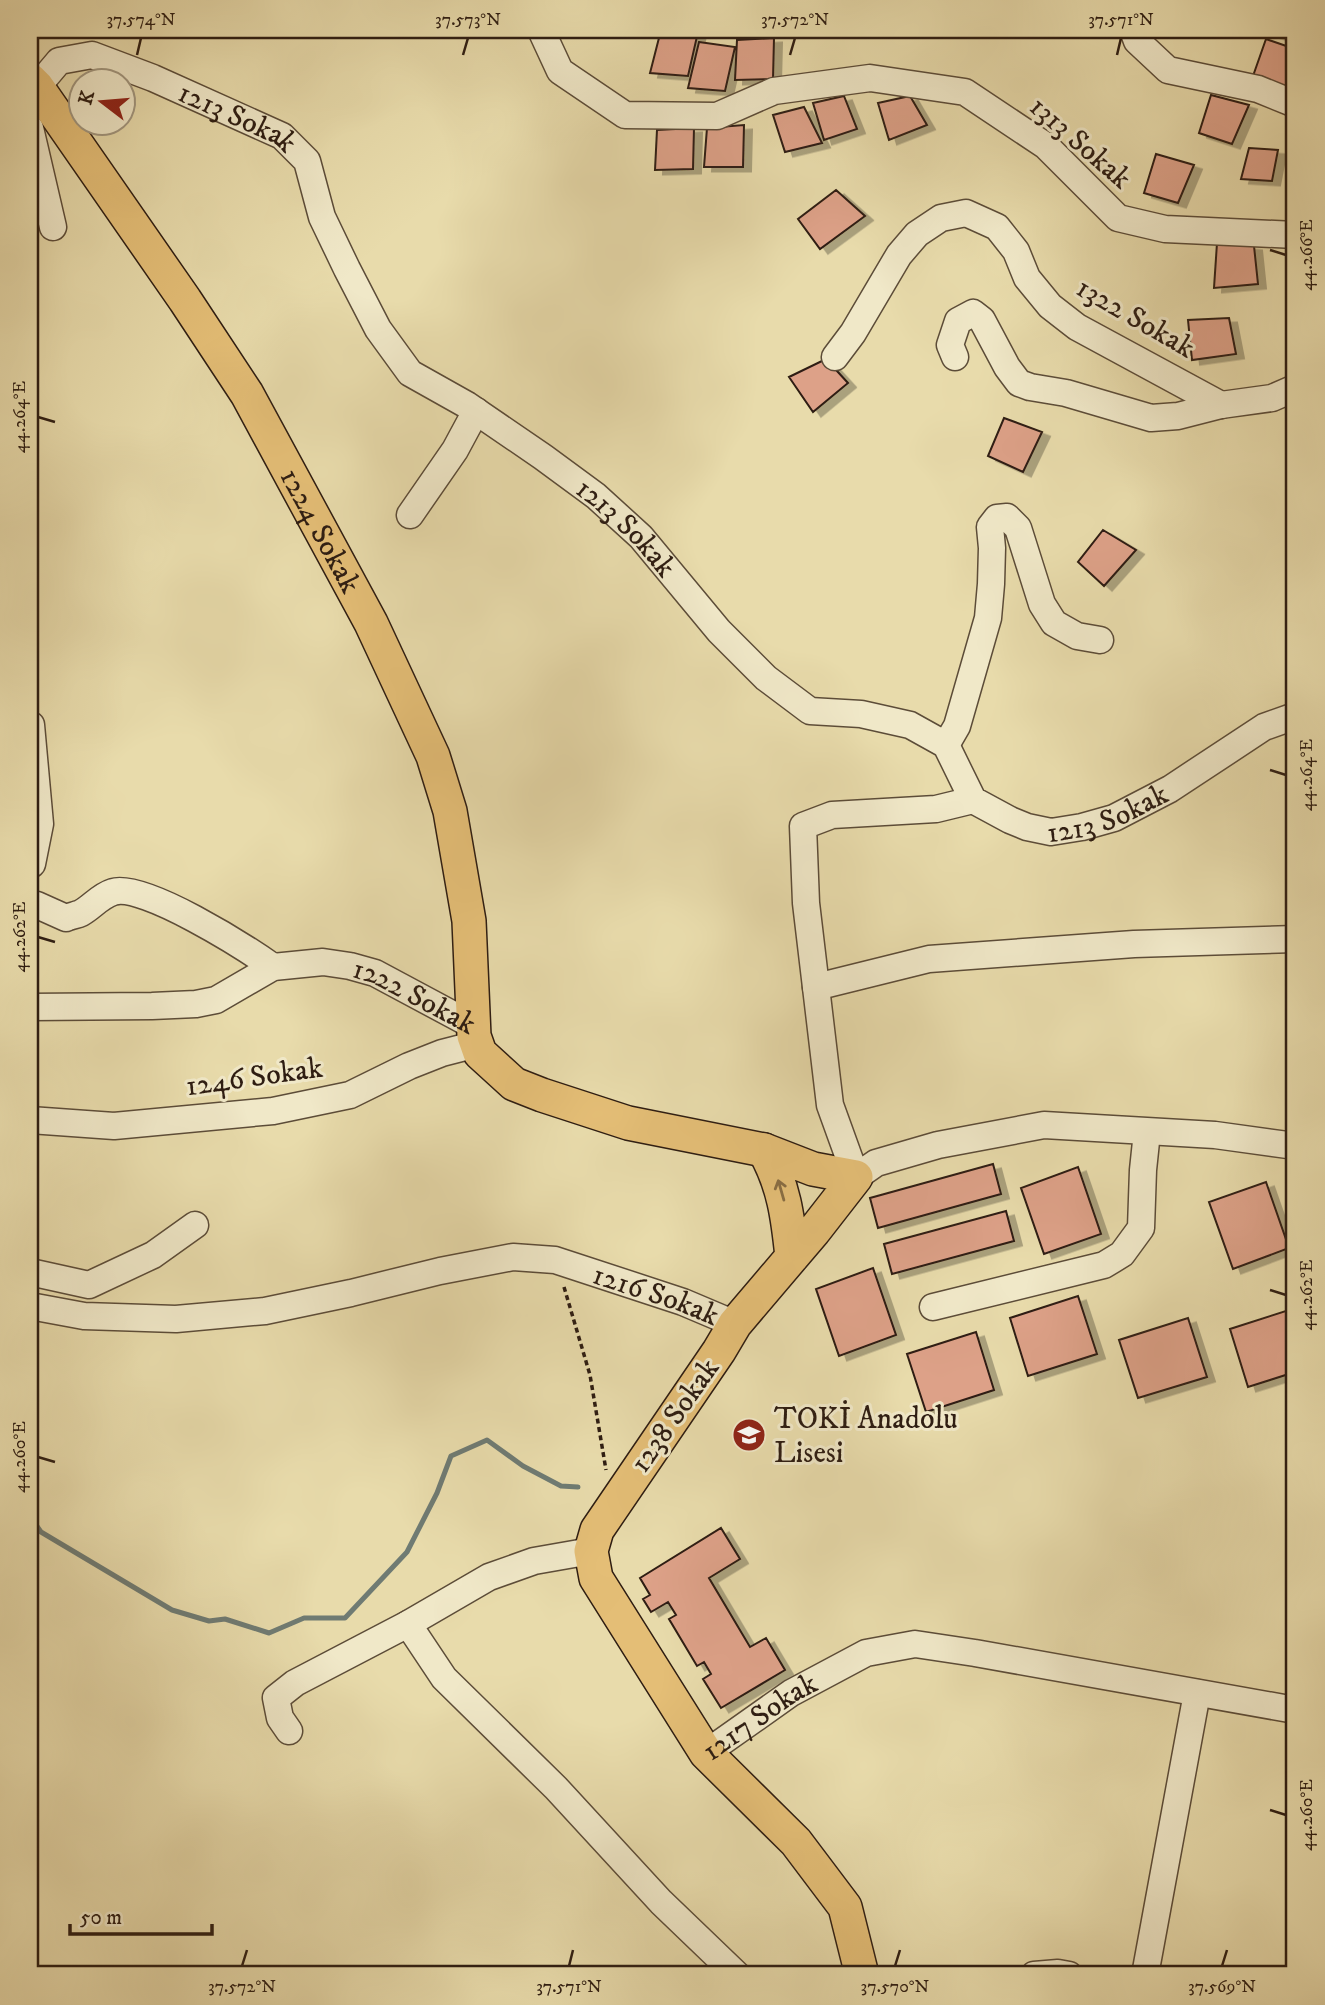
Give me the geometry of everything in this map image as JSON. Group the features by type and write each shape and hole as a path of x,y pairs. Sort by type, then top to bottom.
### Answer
{"main road":[{"name":"1224 Sokak","path":"34,84 185,300 247,394 371,623 416,719 433,756 450,811 469,921 476,1035"},
{"name":"1222 Sokak","path":"476,1035 480,1053 514,1084 542,1095 628,1122 764,1150 813,1169 856,1177"},
{"path":"764,1150 776,1171 787,1212 792,1257"},
{"name":"1216 Sokak","path":"735,1324 856,1177"},
{"name":"1238 Sokak","path":"613,1507 735,1324"},
{"path":"591,1551 597,1530 613,1507"},
{"name":"1217 Sokak","path":"591,1551 596,1578 706,1753"},
{"path":"706,1753 796,1842 845,1907 862,1975"}],"street":[{"name":"1313 Sokak","path":"541,30 560,72 625,115 717,116 774,91 870,78 965,92 1046,146 1118,218 1165,229 1295,235"},
{"path":"1133,30 1137,41 1168,70 1258,89 1295,104"},
{"name":"1213 Sokak","path":"34,84 60,61 92,55 153,78 282,136 307,160 322,217 378,329 410,373 476,411 596,496 641,537 719,631 766,678 810,711 861,714 910,725 946,745"},
{"path":"30,128 53,227"},
{"name":"1322 Sokak","path":"835,358 900,255 917,234 941,218 966,213 997,227 1016,251 1027,278 1050,306 1077,327 1221,405"},
{"path":"955,357 950,345 958,321 973,313 982,320 1007,367 1019,383 1066,393 1151,418 1178,416 1221,405 1272,398 1295,388"},
{"path":"410,515 455,450 476,411"},
{"path":"856,1177 830,1105 806,903 803,826 832,816 936,809 973,800 946,745 957,726 988,618 992,548 990,527 997,518 1007,517 1018,528 1042,604 1054,622 1077,636 1100,640"},
{"name":"1213 Sokak","path":"973,800 1027,827 1051,831 1082,827 1114,818 1170,789 1264,727 1295,716"},
{"path":"30,864 40,824 31,725"},
{"path":"37,905 66,918 81,913 114,891 132,891 209,927 244,946 273,967"},
{"path":"816,987 929,959 1134,944 1295,939"},
{"name":"1222 Sokak","path":"30,1007 196,1004 216,1000 273,967 323,962 374,973 476,1035"},
{"name":"1246 Sokak","path":"30,1120 114,1126 273,1111 350,1095 476,1035"},
{"name":"1216 Sokak","path":"856,1177 876,1163 938,1145 1044,1125 1215,1135 1295,1146"},
{"path":"933,1307 1104,1265 1122,1254 1141,1228 1147,1132"},
{"path":"30,1272 89,1285 153,1255 195,1225"},
{"name":"1216 Sokak","path":"30,1306 84,1315 176,1319 265,1311 513,1257 555,1259 683,1302 735,1324"},
{"path":"84,1315 89,1285"},
{"path":"289,1731 280,1718 276,1698 295,1683 408,1624 489,1577 534,1561 591,1551"},
{"path":"408,1624 444,1678 556,1788 661,1902 737,1975"},
{"name":"1217 Sokak","path":"706,1753 791,1693 866,1653 915,1644 1295,1710"},
{"path":"1145,1975 1197,1693"},
{"path":"1034,1975 1069,1975"}],"path":[{"path":"555,1259 590,1374 613,1507"}],"building":[{"path":"661,30 698,32 688,76 650,73"},
{"path":"1295,30 1295,41 1268,32"},
{"path":"774,38 773,79 735,80 737,40"},
{"path":"1266,39 1295,49 1295,64 1287,87 1253,76"},
{"path":"699,42 735,47 725,91 688,88"},
{"path":"1211,95 1249,105 1232,144 1199,133"},
{"path":"844,96 857,129 824,140 813,103"},
{"path":"910,96 927,125 889,140 878,103"},
{"path":"804,107 822,143 785,152 773,115"},
{"path":"744,125 743,167 704,167 707,128"},
{"path":"694,128 693,169 655,170 657,130"},
{"path":"1249,148 1278,150 1272,181 1241,179"},
{"path":"1156,154 1194,165 1178,203 1144,193"},
{"path":"836,190 865,216 820,249 798,219"},
{"path":"1217,243 1254,246 1258,284 1214,288"},
{"path":"1229,318 1236,354 1192,360 1188,320"},
{"path":"826,359 848,383 813,412 789,377"},
{"path":"1004,418 1042,432 1023,472 988,456"},
{"path":"1103,530 1136,550 1104,586 1078,562"},
{"path":"993,1164 1001,1194 878,1228 870,1198"},
{"path":"1078,1167 1101,1234 1044,1254 1021,1188"},
{"path":"1266,1182 1289,1248 1233,1269 1209,1202"},
{"path":"1006,1211 1014,1241 892,1274 884,1244"},
{"path":"873,1268 896,1335 839,1356 816,1289"},
{"path":"1078,1296 1097,1354 1028,1376 1010,1318"},
{"path":"1295,1308 1295,1372 1248,1387 1230,1329"},
{"path":"1188,1318 1207,1377 1138,1398 1119,1340"},
{"path":"976,1332 994,1390 926,1412 907,1354"},
{"path":"721,1528 740,1559 709,1578 750,1647 766,1638 785,1670 721,1708 703,1679 711,1674 704,1662 697,1666 669,1619 676,1615 668,1602 651,1612 643,1599 650,1595 640,1578"}],"waterway":[{"path":"30,1516 41,1532 172,1610 209,1621 225,1619 269,1633 304,1618 345,1618 407,1552 437,1493 451,1456 487,1440 523,1466 561,1486 578,1487"}],"place":[{"name":"TOKİ Anadolu Lisesi","path":"749,1435"}]}
